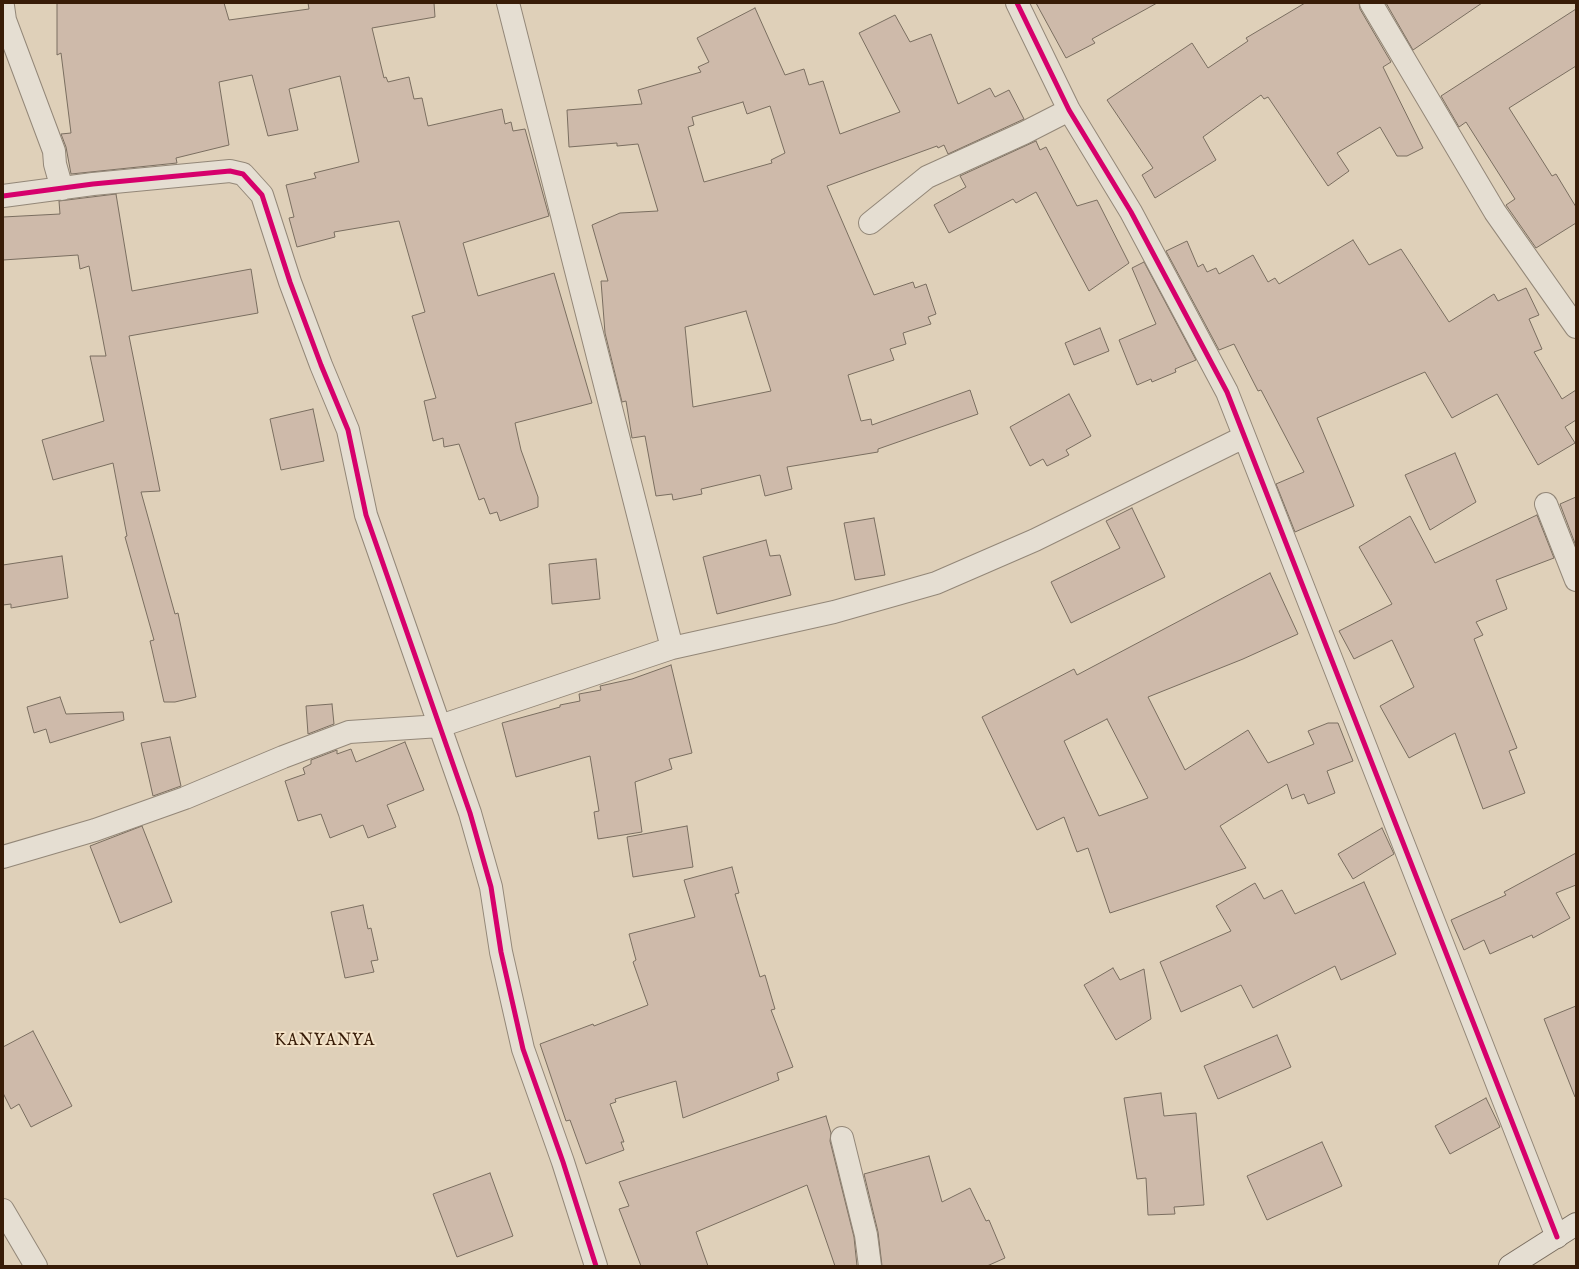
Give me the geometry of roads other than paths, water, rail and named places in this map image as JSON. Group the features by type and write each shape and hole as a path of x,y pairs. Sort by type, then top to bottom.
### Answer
{"street":[{"path":"508,3 672,648"},
{"path":"1017,3 1070,110 1131,212 1227,392 1557,1237"},
{"path":"1371,3 1495,212 1576,326"},
{"path":"3,6 5,20 54,150 55,164 62,189"},
{"path":"870,223 927,177 1024,133 1070,110"},
{"path":"3,196 93,184 230,172 243,174 262,195 293,290 321,365 348,430 366,515 470,813 491,887 501,952 523,1048 563,1162 596,1266"},
{"path":"3,857 95,830 185,798 283,757 349,732 440,726 672,648 834,612 936,583 1035,540 1244,437"},
{"path":"1546,504 1576,580"},
{"path":"842,1138 866,1235 870,1266"},
{"path":"3,1210 36,1266"},
{"path":"1510,1266 1576,1224"}],"district":[{"name":"KANYANYA","path":"325,1042"}]}
